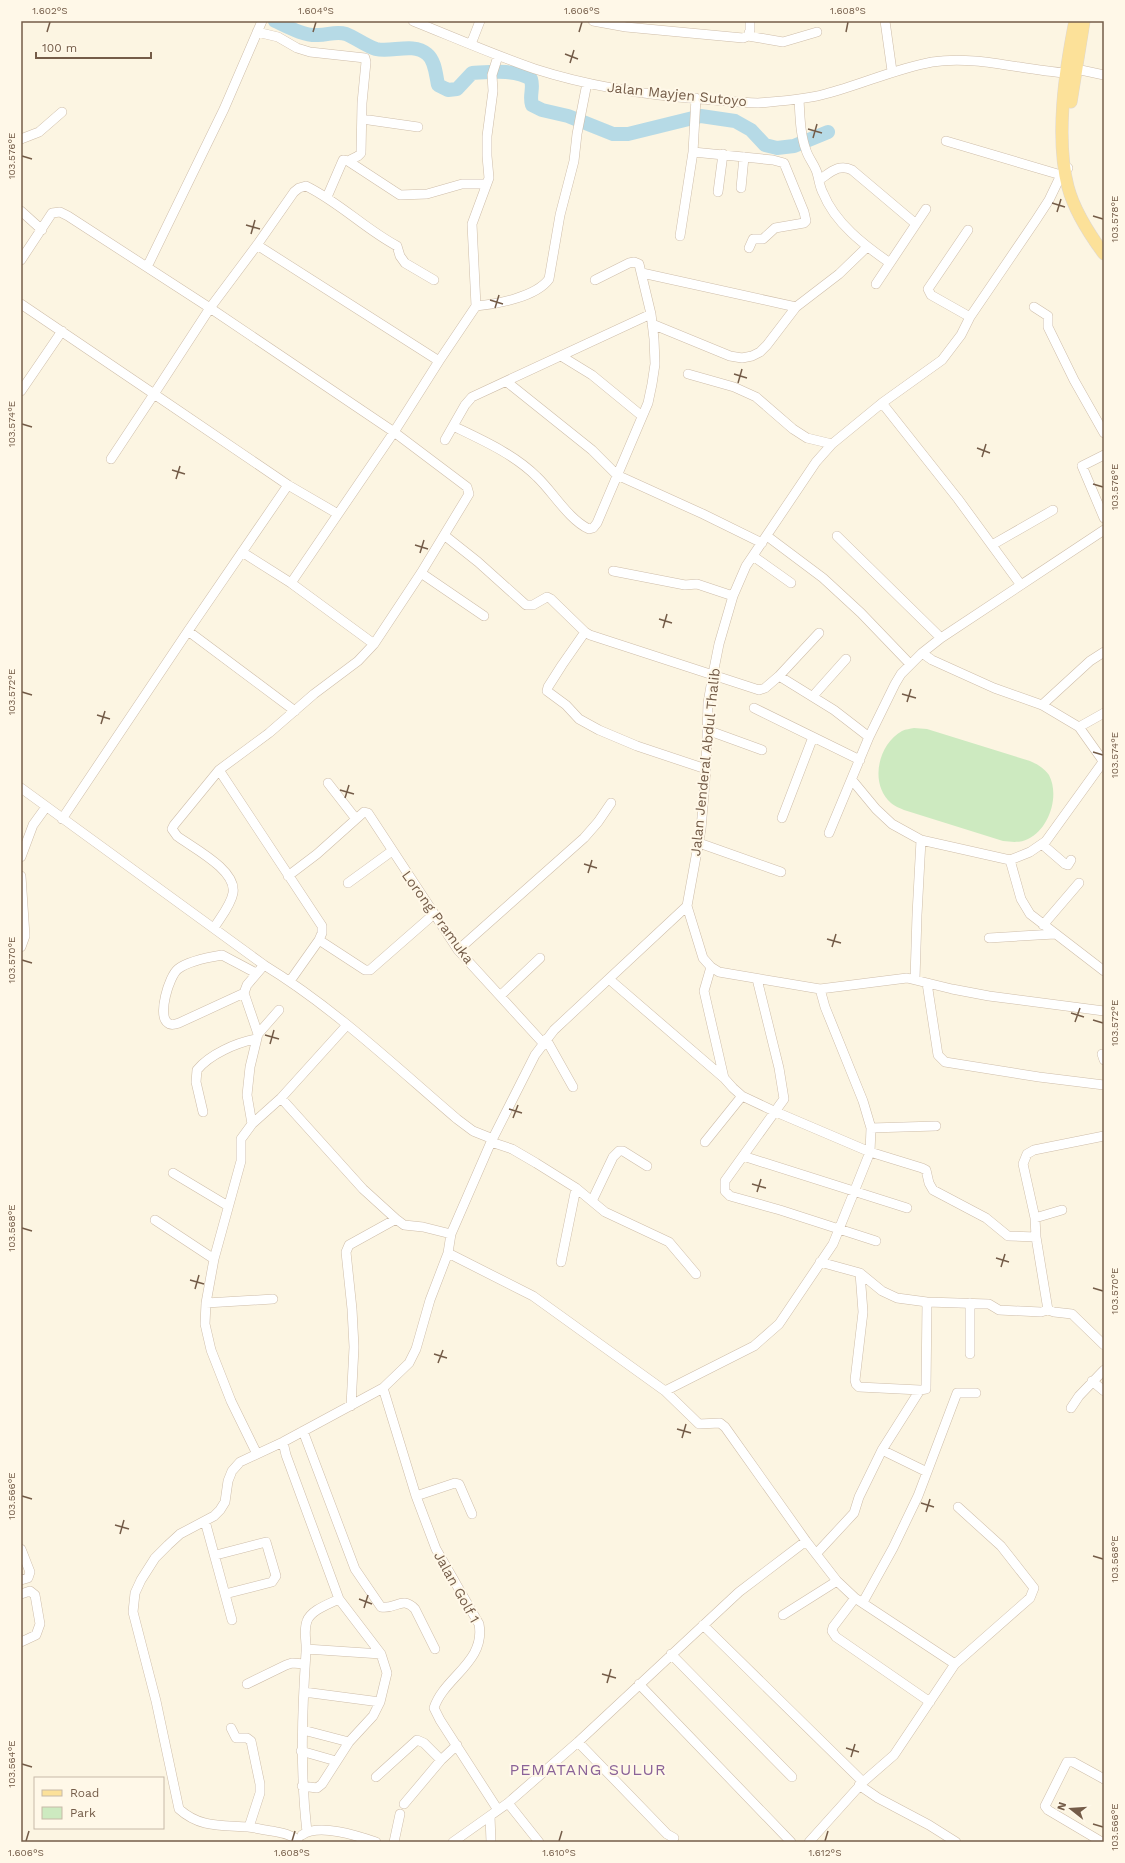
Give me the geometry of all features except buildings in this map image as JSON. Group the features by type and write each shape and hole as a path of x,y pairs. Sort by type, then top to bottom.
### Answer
{"main road":[{"path":"1075,21 1062,149 1068,189 1076,206 1104,254"},
{"path":"1071,71 1084,21"},
{"path":"1065,171 1104,243"}],"street":[{"name":"Jalan Mayjen Sutoyo","path":"412,21 498,56 587,83 658,95 756,103 799,99 825,94 892,71 932,62 963,60 1104,75"},
{"path":"471,44 480,21"},
{"path":"592,21 626,27 743,38 748,36 783,42 817,32"},
{"path":"748,36 750,21"},
{"path":"885,21 892,71"},
{"path":"147,267 224,109 260,26 297,48 310,52 365,58 361,153 348,161 343,160 327,197"},
{"path":"291,583 394,432 476,306 472,224 489,178 487,136 493,91 493,72 498,56"},
{"path":"476,306 497,304 513,299 544,286 549,279 560,215 574,161 577,134 587,83"},
{"path":"680,236 693,152 696,98"},
{"path":"799,99 802,134 806,151 816,169 822,192 835,215 867,247 890,263"},
{"path":"21,139 39,132 62,112"},
{"path":"362,119 418,126"},
{"path":"946,141 1065,171"},
{"path":"693,152 724,154 784,163 806,220 804,223 775,228 763,239 754,238 749,248"},
{"path":"718,192 724,154"},
{"path":"741,188 744,157"},
{"path":"348,161 400,195 427,194 462,184 486,184"},
{"path":"819,180 835,169 847,167 916,224"},
{"name":"Jalan Jenderal Abdul Thalib","path":"686,906 698,843 706,769 708,703 713,674 719,644 733,596 746,566 816,462 832,444 882,403 942,360 961,335 970,317 1049,200 1065,171"},
{"path":"110,459 210,308 294,192 299,188 306,186 327,197 374,230 388,242 397,246 400,256 405,263 434,280"},
{"path":"876,284 926,209"},
{"path":"21,211 42,230"},
{"path":"21,260 52,213 64,213 210,308 394,432 469,490 467,499 421,573 374,644 358,661 220,770 174,825 172,829 177,836 227,872 233,884 234,893 231,900 214,928"},
{"path":"968,230 928,290 931,295 970,317"},
{"path":"257,245 439,361"},
{"path":"652,324 730,356 742,358 752,356 767,345 796,307 839,274 867,247"},
{"path":"453,426 500,449 536,476 579,523 588,529 597,523 648,403 655,364 651,314 639,264 634,262 629,263 595,280"},
{"path":"642,272 796,307"},
{"path":"21,304 288,485 338,514"},
{"path":"1034,307 1048,316 1048,327 1074,380 1104,433"},
{"path":"445,440 472,397 651,314"},
{"path":"21,391 62,331"},
{"path":"561,356 592,375 642,416"},
{"path":"688,374 734,386 756,397 793,429 807,438 832,444"},
{"path":"507,382 592,450 617,475 703,514 764,539 823,578 861,613 910,664"},
{"path":"882,403 958,499 1021,585"},
{"path":"1104,455 1082,466 1104,518"},
{"path":"62,819 188,630 288,485"},
{"path":"992,545 1053,510"},
{"path":"829,833 869,737 894,684 910,664 941,638 1104,530"},
{"path":"444,535 478,562 520,601 529,606 544,598 551,599 585,632 759,690 765,688 779,676 818,633"},
{"path":"837,536 941,638"},
{"path":"242,552 291,583 374,644"},
{"path":"753,556 791,583"},
{"path":"613,571 685,586 697,584 733,596"},
{"path":"421,573 484,616"},
{"path":"188,630 295,711"},
{"path":"585,632 562,665 548,691 566,705 579,719 599,730 637,746 706,769"},
{"path":"1042,705 1090,661 1104,652"},
{"path":"852,780 892,824 921,840 1010,860 1043,845 1103,763 1078,727 1042,705 994,688 932,660 922,653"},
{"path":"813,696 846,659"},
{"path":"779,676 834,710 869,737"},
{"path":"754,708 860,760"},
{"path":"1078,727 1104,713"},
{"path":"707,730 762,750"},
{"path":"782,818 813,737"},
{"path":"220,770 288,876 319,920 322,933 319,940 290,981"},
{"path":"288,876 317,854 356,819 328,783"},
{"path":"21,788 264,965 290,981 347,1026 473,1131 512,1149 576,1188 605,1212 669,1242 696,1274"},
{"path":"458,950 584,838 598,822 611,803"},
{"path":"21,857 33,825 46,807"},
{"name":"Lorong Pramuka","path":"356,819 364,812 368,812 392,851 458,950 500,996 545,1041 574,1087"},
{"path":"915,979 921,840"},
{"path":"698,843 781,872"},
{"path":"1043,845 1065,864 1068,865 1071,860"},
{"path":"348,883 392,851"},
{"path":"1010,860 1025,907 1043,925 1104,971"},
{"path":"21,876 25,936 21,947"},
{"path":"1043,925 1079,883"},
{"path":"376,1842 355,1835 335,1831 307,1832 297,1841 291,1835 249,1827 211,1825 198,1822 188,1817 179,1809 156,1701 134,1612 135,1592 155,1558 180,1534 205,1521 220,1510 225,1502 228,1481 232,1472 240,1462 303,1432 383,1388 409,1363 416,1349 430,1300 448,1252 451,1234 492,1141 535,1055 545,1041 686,906 703,958 711,967 719,972 757,980 820,989 907,978 989,996 1104,1011"},
{"path":"319,940 365,970 370,970 434,914"},
{"path":"989,938 1055,934"},
{"path":"244,993 172,1025 168,1024 165,1020 163,1011 168,985 178,969 204,958 222,955 256,974"},
{"path":"500,996 540,958"},
{"path":"257,1037 244,993 247,985 264,965"},
{"path":"711,967 704,991 724,1078"},
{"path":"609,979 724,1078 742,1096 870,1152 922,1168 926,1170 929,1183 933,1190 986,1218 1008,1236 1036,1237"},
{"path":"757,980 779,1068 784,1099 725,1181 725,1188 728,1195 876,1241"},
{"path":"927,983 938,1055 945,1062 1039,1077 1104,1085"},
{"path":"665,1391 754,1346 779,1324 833,1244 840,1230 870,1152 871,1128 863,1101 825,1007 820,989"},
{"path":"252,1124 247,1095 250,1067 257,1037 278,1010"},
{"path":"257,1454 231,1401 211,1350 205,1324 206,1303 214,1259 241,1161 241,1139 252,1124 282,1098 347,1026"},
{"path":"204,1112 196,1082 197,1070 211,1058 235,1045 257,1037"},
{"path":"705,1142 742,1096"},
{"path":"282,1098 363,1189 396,1219 404,1225 423,1227 451,1234"},
{"path":"871,1128 936,1126"},
{"path":"1048,1310 1036,1237 1035,1218 1023,1164 1027,1154 1034,1150 1104,1136"},
{"path":"592,1200 613,1157 619,1151 623,1151 647,1166"},
{"path":"743,1156 907,1208"},
{"path":"173,1173 228,1206"},
{"path":"561,1262 576,1188"},
{"path":"1035,1218 1062,1210"},
{"path":"351,1406 354,1348 352,1309 346,1252 349,1245 396,1219"},
{"path":"155,1220 214,1259"},
{"path":"448,1252 533,1296 665,1391 699,1424 720,1423 725,1427 806,1541 837,1581 859,1600 955,1664"},
{"path":"820,1262 860,1273 882,1291 897,1298 927,1302 989,1304 999,1310 1041,1312 1048,1310 1072,1314 1104,1345"},
{"path":"860,1273 864,1312 856,1384 864,1389 926,1389 927,1302"},
{"path":"206,1303 273,1299"},
{"path":"970,1303 970,1354"},
{"path":"1071,1408 1092,1381 1104,1370"},
{"path":"1092,1381 1104,1391"},
{"name":"Jalan Golf 1","path":"383,1388 416,1496 436,1549 479,1624 481,1635 479,1643 473,1654 460,1673 436,1700 434,1708 440,1720 498,1810"},
{"path":"816,1554 854,1513 860,1493 882,1450 920,1390"},
{"path":"930,1702 836,1637 832,1631 833,1627 859,1600 893,1548 918,1496 957,1393 976,1393"},
{"path":"303,1432 355,1569 381,1607 387,1608 403,1602 411,1604 435,1649"},
{"path":"283,1442 286,1455 339,1599 381,1654 388,1673 380,1702 373,1716 349,1742 322,1784 317,1788 302,1786"},
{"path":"882,1450 926,1472"},
{"path":"416,1496 455,1483 459,1484 472,1514"},
{"path":"809,1842 861,1784 894,1755 955,1664 1030,1598 1034,1588 1001,1546 958,1507"},
{"path":"205,1521 216,1555 232,1620"},
{"path":"453,1842 508,1803 578,1742 739,1592 806,1541"},
{"path":"216,1555 266,1542 276,1576 272,1582 225,1594"},
{"path":"21,1549 30,1572 28,1578 21,1580"},
{"path":"783,1615 837,1581"},
{"path":"21,1594 30,1592 35,1595 40,1624 36,1634 21,1642"},
{"path":"307,1832 302,1786 301,1751 307,1621 314,1613 339,1599"},
{"path":"703,1624 861,1784 878,1798 929,1825 956,1842"},
{"path":"306,1649 381,1654"},
{"path":"671,1654 792,1777"},
{"path":"247,1684 286,1664 305,1664"},
{"path":"639,1684 791,1842"},
{"path":"304,1692 380,1702"},
{"path":"231,1728 236,1738 247,1738 251,1741 260,1784 260,1793 249,1827"},
{"path":"303,1730 349,1742"},
{"path":"376,1777 417,1740 424,1743 442,1760"},
{"path":"578,1742 674,1841"},
{"path":"404,1804 457,1745"},
{"path":"301,1751 336,1761"},
{"path":"1102,1842 1048,1810 1045,1806 1067,1762 1073,1762 1104,1779"},
{"path":"508,1803 539,1842"},
{"path":"394,1842 400,1814"},
{"path":"490,1816 491,1842"}],"green space":[{"path":"906,729 927,729 1030,761 1043,768 1049,775 1052,783 1053,802 1047,820 1042,828 1028,839 1022,841 1003,841 904,810 892,804 884,795 880,786 878,775 882,754 894,737"}],"waterway":[{"path":"275,21 296,31 307,34 346,34 376,49 388,50 409,48 421,51 427,54 432,60 438,85 448,90 457,89 472,73 510,72 524,76 531,79 532,105 542,110 568,116 613,134 628,134 701,116 735,121 751,130 765,145 777,148 794,146 828,132"}],"district":[{"name":"PEMATANG SULUR","path":"588,1769"}]}
